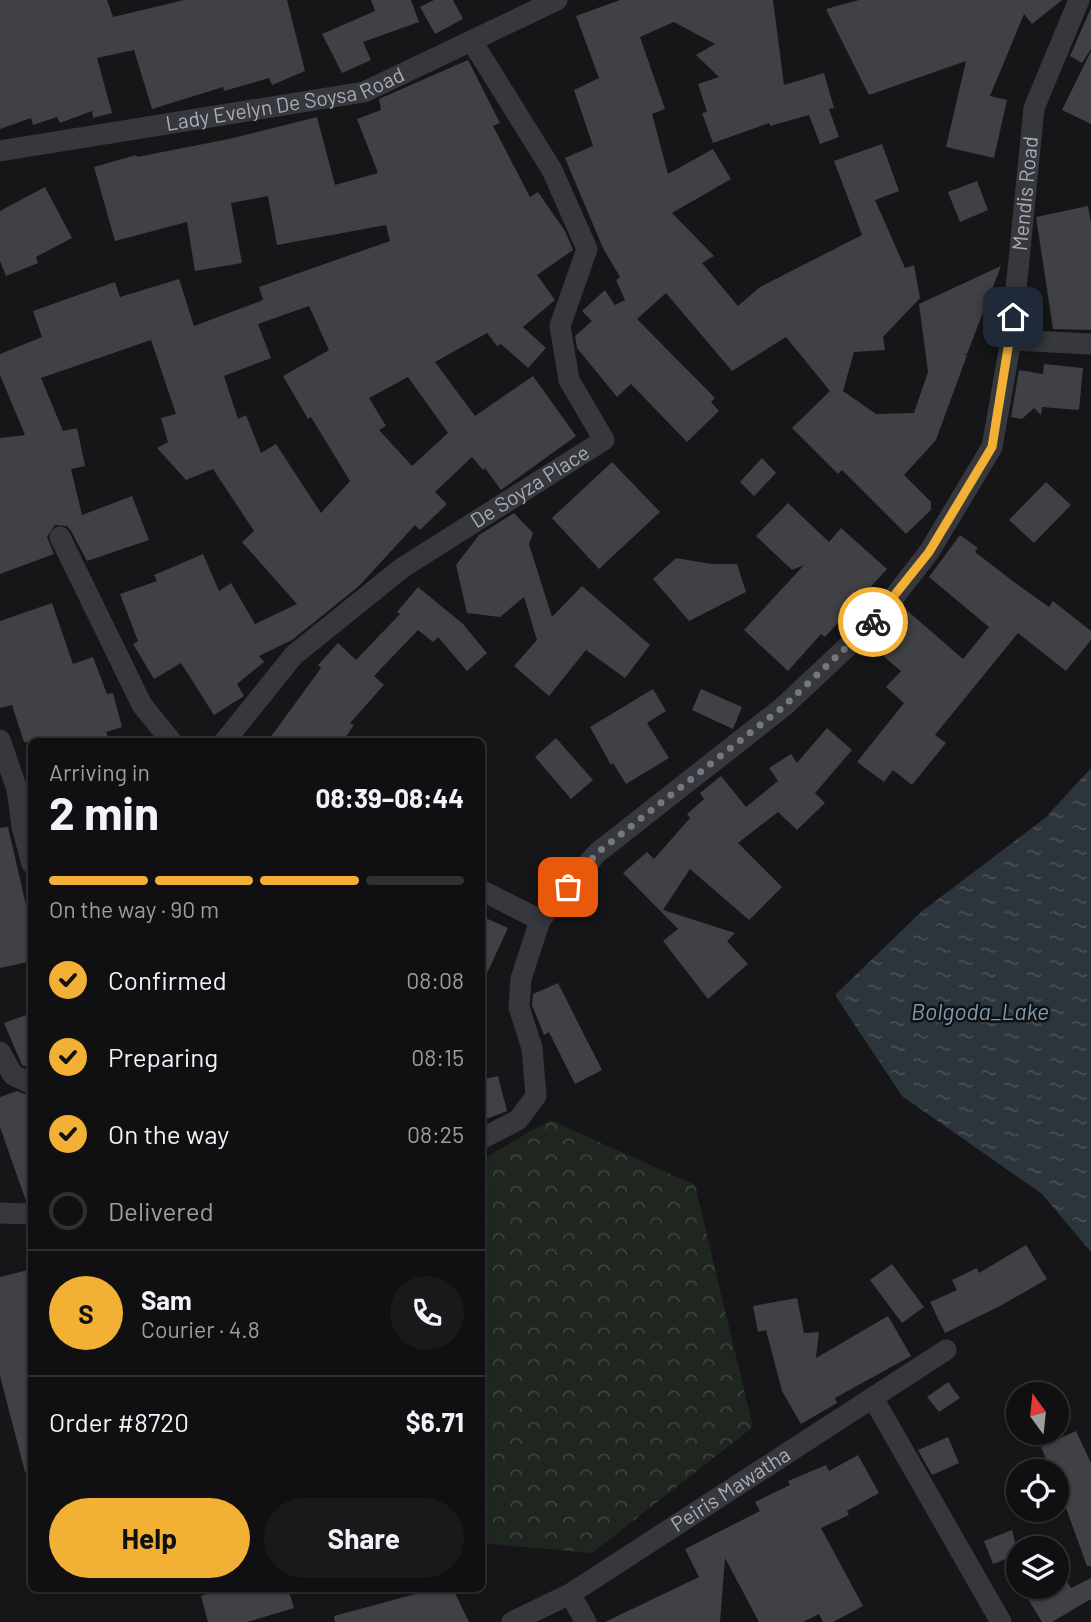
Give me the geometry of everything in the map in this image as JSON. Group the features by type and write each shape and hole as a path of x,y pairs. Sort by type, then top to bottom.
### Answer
{"street":[{"name":"Lady Evelyn De Soysa Road","path":"0,151 365,92 473,43 557,0"},
{"name":"Mendis Road","path":"485,1137 518,1120 536,1097 532,1048 519,1007 521,979 540,920 597,853 783,707 877,619 929,552 992,447 1011,340 1034,108 1079,0"},
{"name":"De Soyza Place","path":"227,738 294,655 402,568 604,440 569,380 560,326 587,249 552,170 473,43"},
{"path":"1011,340 1091,344"},
{"path":"60,537 142,705 169,738"},
{"path":"0,740 17,789 28,850"},
{"path":"485,892 540,920"},
{"path":"0,1052 13,1075 28,1082"},
{"path":"0,1213 28,1214"},
{"name":"Peiris Mawatha","path":"512,1622 570,1594 946,1350"},
{"path":"873,1398 1001,1622"},
{"path":"570,1594 586,1622"}],"green space":[{"path":"550,1120 695,1185 753,1427 592,1553 485,1543 485,1158"}],"water":[{"name":"Bolgoda_Lake","path":"1091,768 1091,1252 1042,1194 902,1096 835,995 921,912 1045,818"}],"building":[{"path":"0,0 107,0 113,17 184,0 287,0 305,71 272,85 269,78 224,91 223,87 152,109 134,50 97,58 112,113 93,118 92,111 60,123 57,117 33,125 31,118 0,129"},
{"path":"371,0 411,0 419,22 363,42 371,60 342,73 322,34 375,11"},
{"path":"434,0 453,0 463,19 435,34 420,7"},
{"path":"620,0 773,0 784,85 824,73 834,108 829,109 839,137 820,144 809,115 770,126 769,123 713,143 702,113 707,112 698,84 719,77 696,55 715,44 674,22 640,37 665,109 652,114 668,174 713,149 731,179 672,213 714,256 702,263 738,306 760,287 862,235 834,161 882,144 899,191 875,200 905,268 914,265 920,298 883,337 885,350 854,352 843,391 876,414 914,413 928,372 919,304 1001,266 967,354 962,355 967,355 936,440 904,475 931,502 931,510 906,534 842,470 838,474 792,428 830,391 786,337 732,371 666,293 637,319 715,398 711,402 719,411 687,442 631,384 617,397 577,348 575,336 592,321 582,311 605,290 615,305 625,300 616,280 620,277 603,248 565,158 593,146 574,90 599,78 576,16"},
{"path":"859,0 1062,0 1032,24 1024,14 990,96 1007,100 994,158 946,147 966,61 869,95 826,9"},
{"path":"1091,8 1091,49 1082,63 1070,56"},
{"path":"1091,51 1091,124 1062,110"},
{"path":"468,60 500,123 493,126 530,197 538,192 565,231 573,250 537,275 555,300 523,327 546,348 528,368 501,344 497,346 487,333 435,362 475,416 533,376 576,436 501,490 485,468 483,470 472,457 435,492 447,504 420,530 415,525 359,586 292,640 259,656 264,662 237,684 244,696 214,715 181,663 154,679 133,644 138,641 120,594 157,581 154,575 203,554 219,591 231,583 255,624 297,604 242,542 254,531 213,469 186,480 157,448 168,442 161,418 176,414 151,340 41,378 63,431 77,428 85,466 71,469 82,515 132,496 149,540 87,561 67,526 55,525 47,537 54,554 0,574 0,438 25,435 0,375 0,354 42,337 33,311 115,282 120,297 179,279 194,326 263,300 259,287 390,241 386,225 277,245 268,196 231,203 242,263 195,271 187,222 115,241 94,167 136,155 137,157 229,139 317,117 335,185 378,173 357,119 381,110 379,99","holes":["309,306 329,350 283,376 350,481 321,513 276,444 261,453 246,415 238,419 224,376 271,358 258,324","408,377 448,433 412,466 379,430 386,426 369,398"]},
{"path":"977,181 988,210 960,222 948,192"},
{"path":"45,187 72,238 36,257 38,263 6,276 0,261 0,211"},
{"path":"1088,206 1091,223 1091,330 1053,329 1036,217"},
{"path":"1044,364 1083,368 1079,410 1042,407 1041,415 1034,408 1022,419 1011,417 1019,370 1043,374"},
{"path":"762,458 776,473 754,496 740,482"},
{"path":"612,462 660,512 599,569 552,518"},
{"path":"1046,482 1071,505 1034,543 1009,520"},
{"path":"788,503 829,542 841,528 887,569 825,637 821,634 788,671 744,630 804,565 792,570 756,536"},
{"path":"514,513 533,533 529,544 552,617 582,586 650,645 625,678 586,650 549,696 514,666 537,640 524,597 500,617 467,613 456,565 479,535"},
{"path":"960,535 978,548 975,552 1014,582 1049,607 1053,601 1091,631 1091,640 1066,671 1018,633 935,735 946,743 912,785 893,770 884,782 857,762 904,703 886,687 901,671 870,645 903,607 963,659 989,627 929,577"},
{"path":"676,558 711,564 737,564 746,592 689,621 653,579"},
{"path":"418,587 463,624 487,653 467,671 438,637 433,642 418,630 374,676 384,685 350,723 354,725 345,738 270,738 321,668 318,665 338,643 356,660 400,614 397,612"},
{"path":"52,603 73,664 93,657 107,694 113,693 122,727 106,732 108,738 28,738 28,742 24,742 12,705 0,708 0,621"},
{"path":"653,689 666,711 647,723 669,758 626,784 613,763 611,765 590,727"},
{"path":"701,689 742,707 733,729 692,710"},
{"path":"827,728 852,750 815,793 825,803 797,830 778,812 738,843 782,887 749,920 690,869 663,910 735,933 727,941 748,964 708,999 663,941 678,929 623,873 647,852 654,859 690,818 687,814 704,799 700,793 721,776 746,807 778,781 769,768 791,754 797,763"},
{"path":"556,738 593,780 571,799 535,757"},
{"path":"8,827 28,914 28,962 0,968 0,828"},
{"path":"485,918 508,928 485,977"},
{"path":"558,983 602,1070 575,1084 549,1032 544,1035 532,1005 533,994"},
{"path":"28,1014 28,1067 22,1065 4,1023"},
{"path":"498,1076 507,1111 485,1119 485,1079"},
{"path":"17,1091 28,1095 28,1201 0,1127 0,1097"},
{"path":"1026,1245 1047,1279 945,1333 930,1302 957,1290 952,1280 977,1268 979,1273"},
{"path":"892,1264 924,1307 902,1323 870,1280"},
{"path":"28,1270 28,1472 25,1472 0,1376 0,1277"},
{"path":"797,1298 804,1333 819,1332 816,1358 888,1316 911,1356 835,1398 837,1403 801,1424 782,1391 766,1330 758,1332 753,1306"},
{"path":"948,1382 960,1398 939,1412 927,1397"},
{"path":"1076,1431 1091,1463 1091,1566 1087,1566 1069,1516 1069,1459 1046,1459 1041,1447 1069,1446 1069,1434"},
{"path":"948,1437 959,1463 932,1475 918,1450"},
{"path":"858,1455 879,1493 847,1511 849,1515 821,1528 863,1606 833,1622 823,1622 819,1614 803,1622 759,1622 725,1558 720,1622 605,1622 699,1577 685,1549 760,1511 755,1502 790,1485 788,1481 826,1465 829,1471"},
{"path":"1012,1530 1014,1536 1006,1536 1006,1559 993,1564 984,1541"},
{"path":"1091,1578 1091,1599 1052,1622 1042,1622 1028,1599 1069,1599 1069,1585 1071,1588"},
{"path":"213,1592 289,1592 294,1608 247,1622 208,1622 201,1596"},
{"path":"454,1592 469,1622 335,1622 334,1616 419,1593"}],"way so far":[{"path":"568,887 597,853 783,707 873,622"}],"route":[{"path":"873,622 929,552 961,503 992,447 1013,317"}]}
